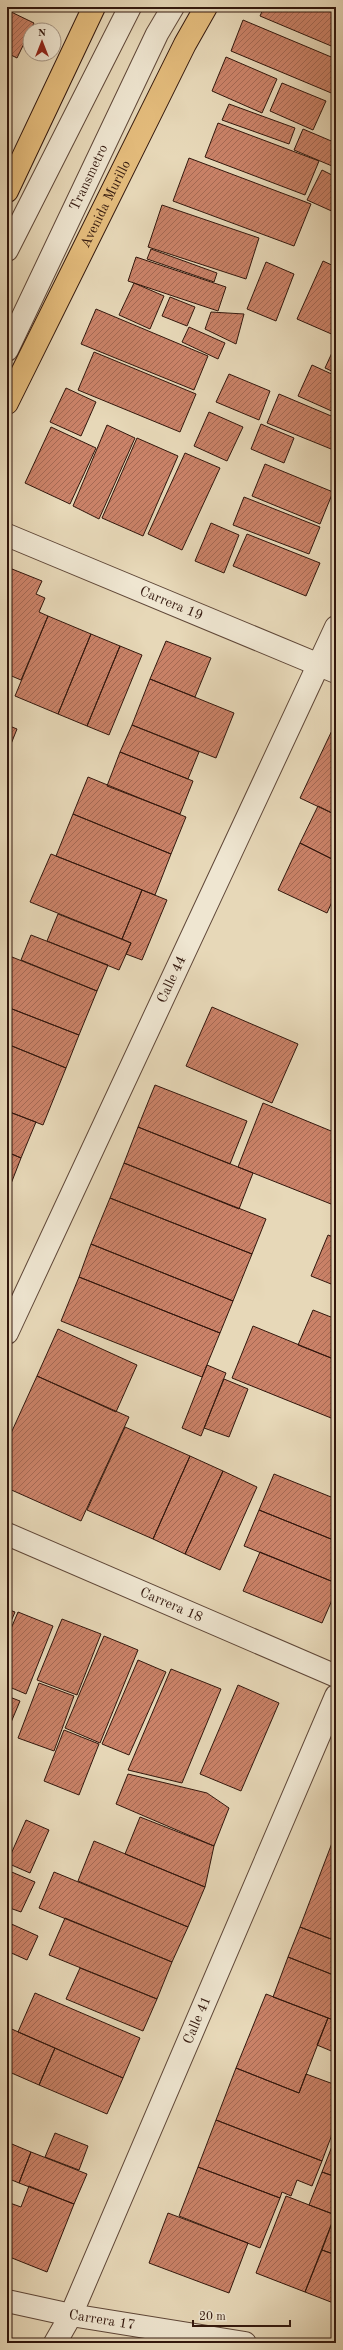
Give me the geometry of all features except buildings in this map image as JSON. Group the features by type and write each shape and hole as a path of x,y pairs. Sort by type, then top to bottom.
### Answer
{"main road":[{"path":"7,192 94,7"},
{"name":"Avenida Murillo","path":"7,403 185,44 206,7"}],"street":[{"path":"7,250 130,7"},
{"name":"Transmetro","path":"7,350 156,34 173,7"},
{"name":"Carrera 19","path":"7,535 327,669"},
{"name":"Calle 44","path":"7,1333 327,669 336,627"},
{"name":"Carrera 18","path":"7,1534 336,1676"},
{"name":"Calle 41","path":"55,2343 71,2315 336,1696"},
{"name":"Carrera 17","path":"7,2301 71,2315 245,2343"}]}
